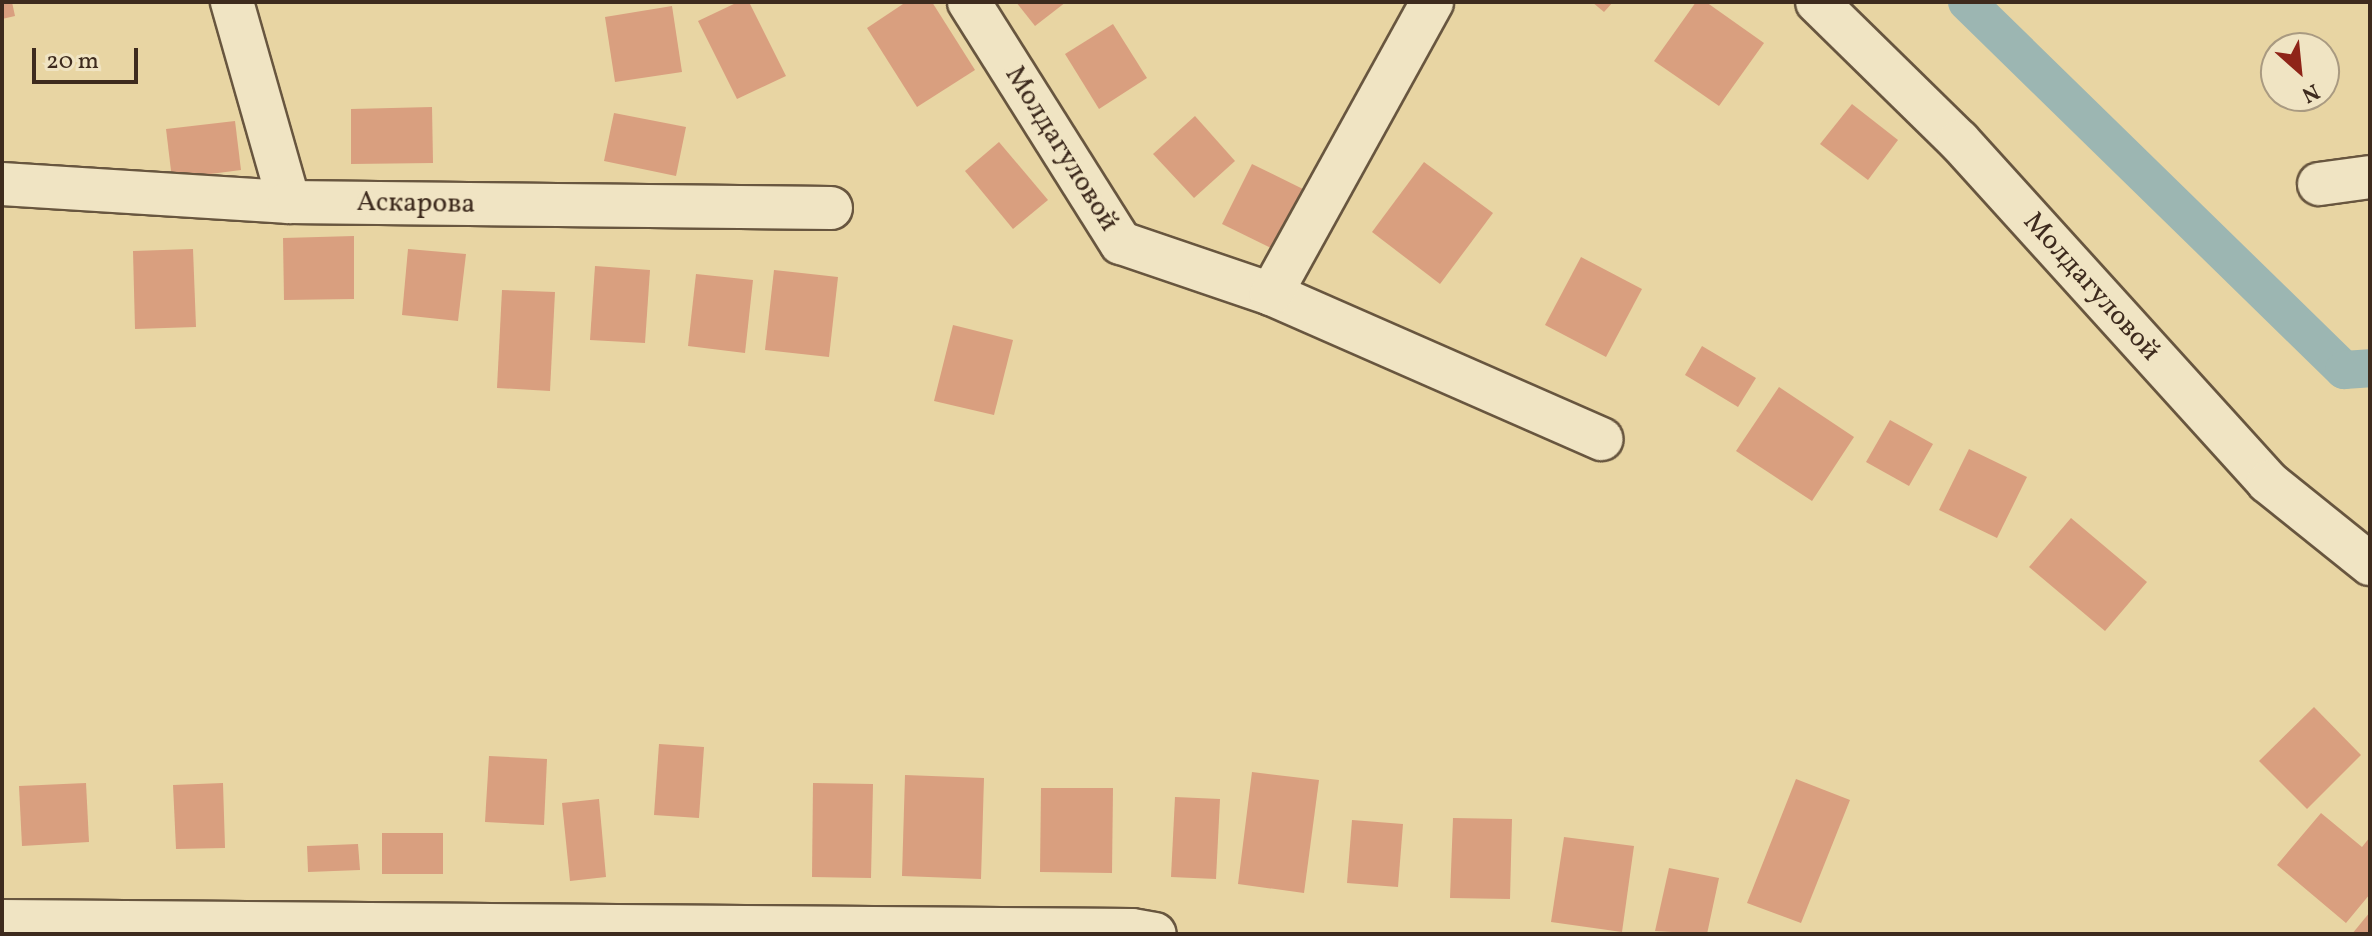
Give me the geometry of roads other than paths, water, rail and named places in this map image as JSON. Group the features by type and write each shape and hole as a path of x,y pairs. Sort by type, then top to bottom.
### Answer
{"street":[{"path":"232,2 289,202"},
{"name":"Молдагуловой","path":"969,2 1121,243 1271,294 1602,439"},
{"path":"1271,294 1432,2"},
{"name":"Молдагуловой","path":"1817,2 1959,141 2268,482 2370,564"},
{"path":"2319,184 2370,177"},
{"name":"Аскарова","path":"2,184 289,202 831,208"},
{"path":"2,921 1140,933"}],"waterway":[{"path":"1967,2 2344,370 2370,368"}]}
